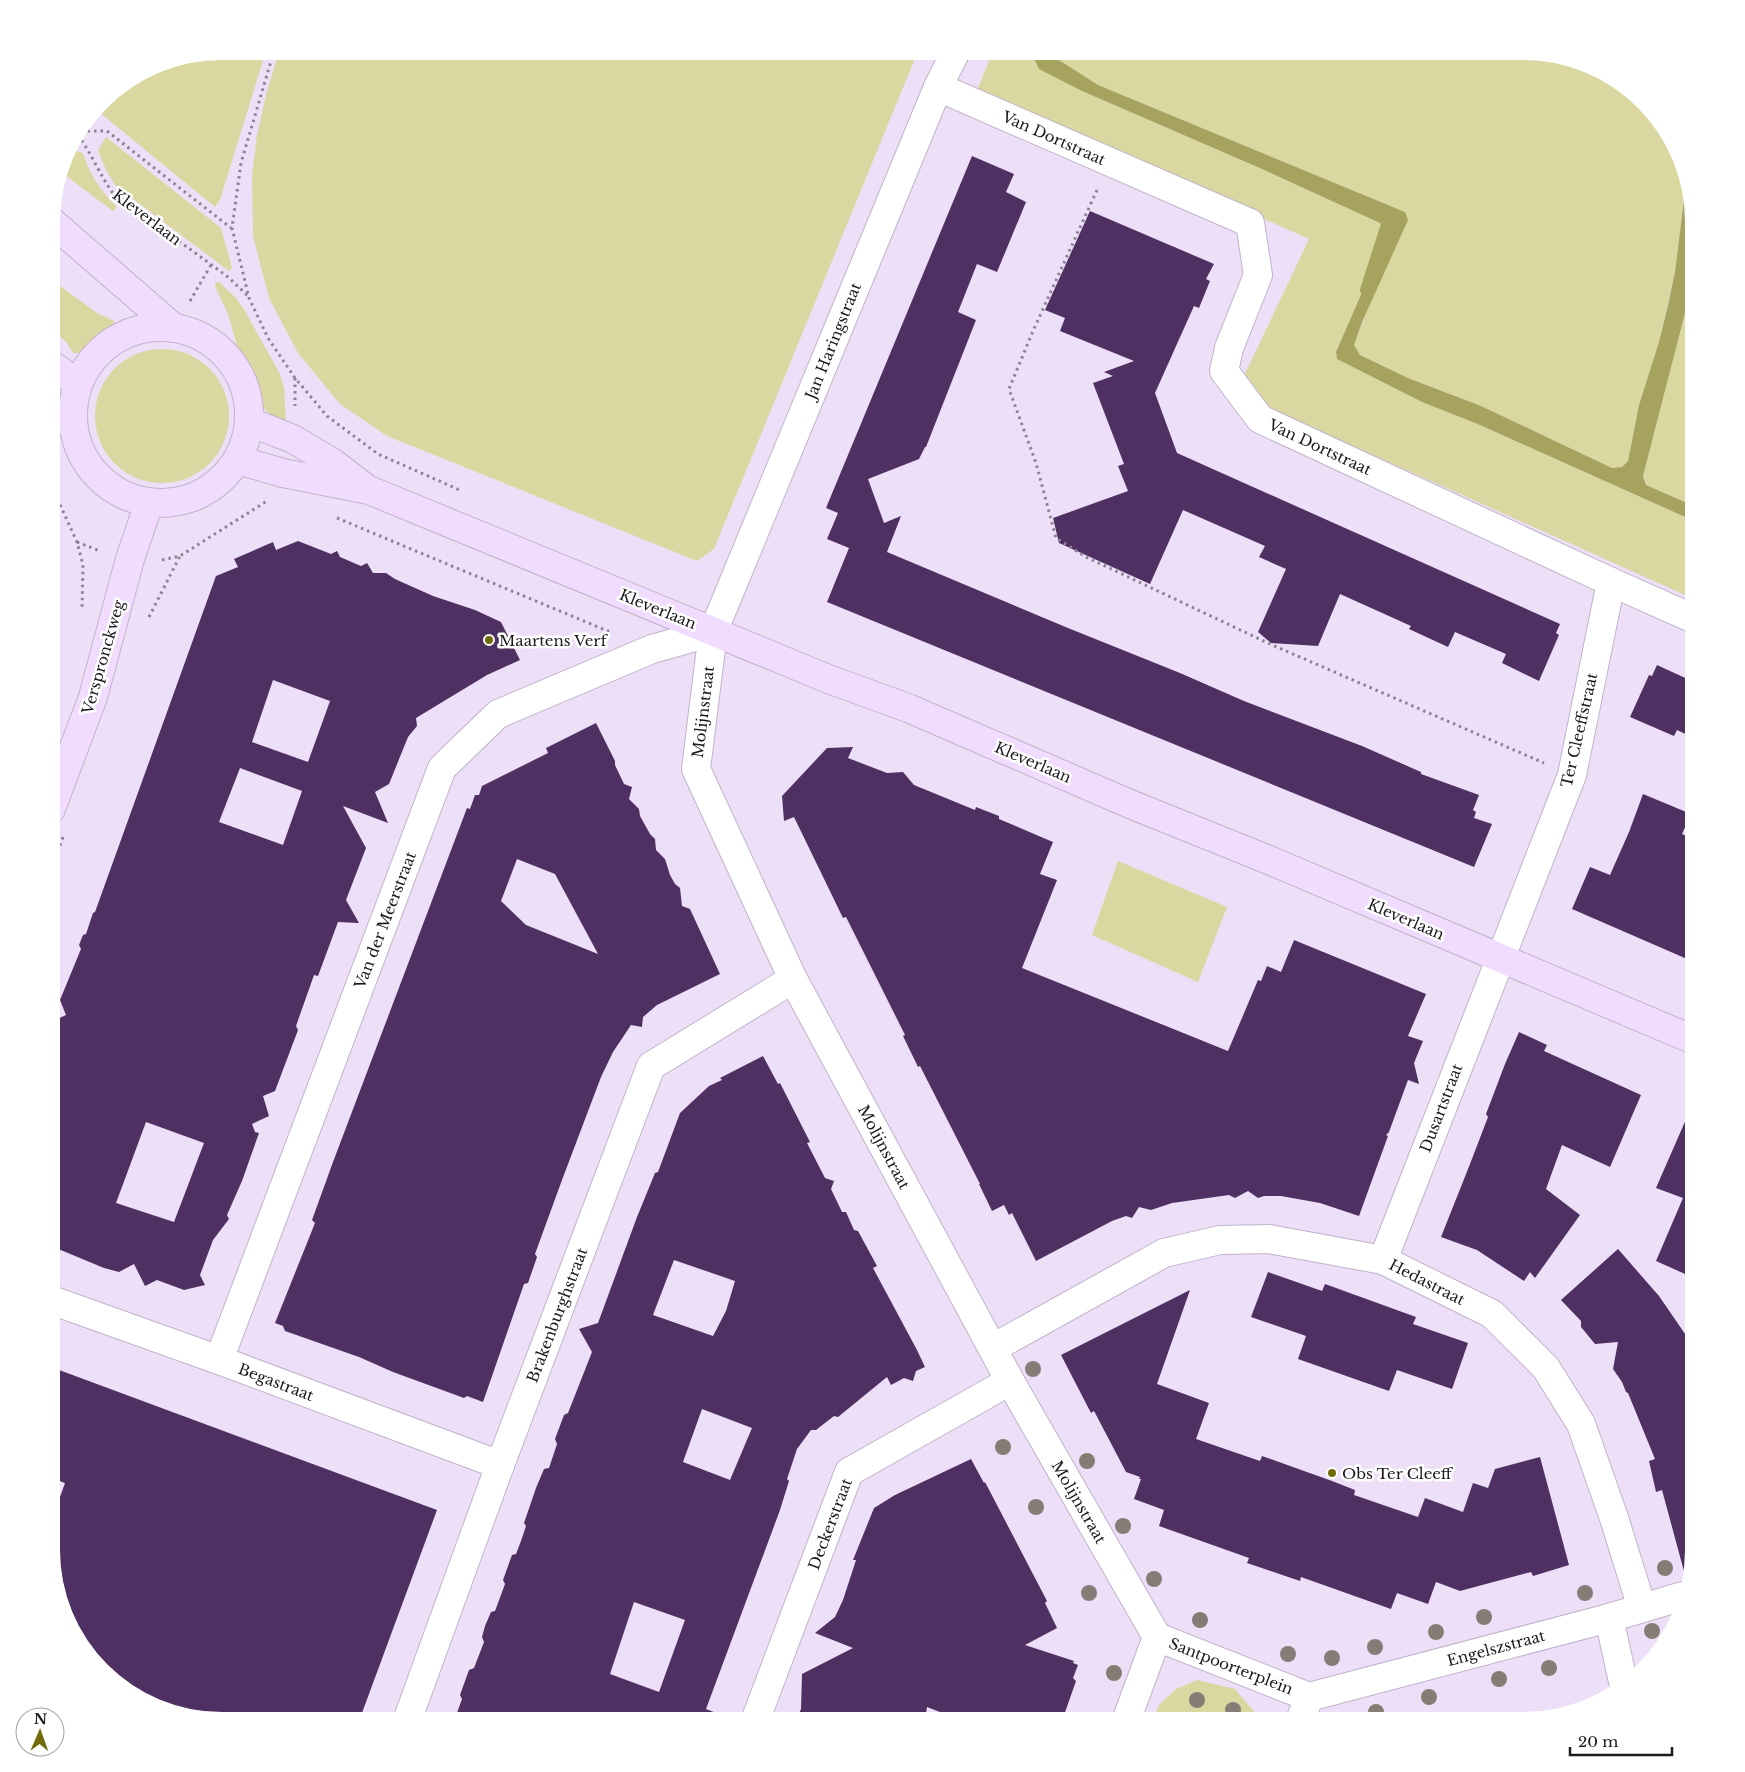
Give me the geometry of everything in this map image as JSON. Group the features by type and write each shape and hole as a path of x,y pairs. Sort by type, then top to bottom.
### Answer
{"main road":[{"path":"60,229 174,328"},
{"path":"144,328 174,328 199,335 221,350 227,357 238,371 247,396 250,422 246,442 238,460 222,480 200,494 175,503 149,503 125,496 104,483 87,465 62,418 73,401 78,384 92,358 116,338 144,328"},
{"path":"60,371 78,384"},
{"name":"Kleverlaan","path":"250,422 293,439 333,463 369,490"},
{"name":"Kleverlaan","path":"238,460 283,474 369,490 831,680 908,708 1130,804 1264,858 1685,1036"},
{"name":"Verspronckweg","path":"60,787 93,697 130,558 149,503"}],"street":[{"name":"Jan Haringstraat","path":"713,632 938,87 952,60"},
{"name":"Van Dortstraat","path":"938,87 1250,224 1258,275 1229,348 1224,371 1260,420 1685,614"},
{"name":"Ter Cleeffstraat","path":"1500,957 1572,775 1612,582"},
{"name":"Van der Meerstraat","path":"219,1360 442,768 498,714 652,649 713,632"},
{"name":"Molijnstraat","path":"713,632 696,769 793,979 1010,1381 1157,1637"},
{"name":"Dusartstraat","path":"1383,1260 1500,957"},
{"name":"Brakenburghstraat","path":"410,1712 500,1465 651,1066 793,979"},
{"name":"Hedastraat","path":"993,1348 1164,1253 1220,1240 1268,1239 1383,1260 1492,1314 1546,1368 1581,1424 1614,1518 1642,1608"},
{"name":"Begastraat","path":"60,1303 219,1360 500,1465"},
{"name":"Deckerstraat","path":"758,1712 849,1472 1010,1381"},
{"name":"Engelszstraat","path":"1305,1709 1677,1598"},
{"path":"1609,1618 1622,1678"},
{"name":"Santpoorterplein","path":"1129,1712 1157,1637 1305,1709"}],"path":[{"path":"271,60 241,163 232,228 249,298 268,338 295,378 327,416 378,454 466,493"},
{"path":"88,131 107,131 232,228"},
{"name":"Kleverlaan","path":"82,141 112,192 228,276 249,298"},
{"path":"1109,162 1009,389 1036,463 1056,538 1086,557 1270,644 1572,775"},
{"path":"174,328 211,264"},
{"path":"293,439 295,432 295,378"},
{"path":"60,505 77,542 91,549 130,558 161,561 180,556 264,504 272,496 283,474"},
{"path":"264,504 272,503"},
{"path":"329,514 652,649"}],"shaded area":[{"path":"263,60 220,200 215,207 101,114 132,87 160,72 201,61"},
{"path":"276,60 914,60 714,549 697,561 387,436 340,404 298,353 269,298 253,236 252,176 257,135"},
{"path":"989,60 1037,60 1082,91 1262,169 1380,223 1385,232 1381,248 1336,352 1337,359 1422,402 1480,425 1685,517 1685,595 1248,399 1244,376 1309,239 977,90"},
{"path":"1035,60 1059,60 1098,85 1405,212 1408,220 1363,320 1354,345 1360,355 1408,378 1481,406 1612,468 1622,467 1628,461 1639,405 1659,342 1668,305 1675,272 1684,202 1685,313 1643,476 1646,485 1685,502 1685,517 1480,425 1422,402 1337,359 1336,352 1381,247 1385,232 1380,223 1262,169 1082,91 1039,69"},
{"path":"1058,60 1533,60 1575,69 1613,87 1645,115 1658,132 1673,160 1684,202 1675,272 1659,342 1639,405 1628,461 1622,467 1612,468 1481,406 1408,378 1360,355 1354,345 1405,212 1098,85"},
{"path":"106,137 221,228 232,268 229,271 116,186 106,170 98,150"},
{"path":"77,151 83,153 96,182 117,207 113,211 67,177"},
{"path":"216,282 219,282 236,298 280,374 284,388 286,422 273,417 263,408 256,397 237,346 228,314 215,286"},
{"path":"60,286 97,313 114,321 114,324 89,342 79,353 73,353 60,336"},
{"path":"1685,313 1685,502 1646,485 1643,475"},
{"path":"162,349 188,354 210,368 224,390 229,416 224,442 210,464 188,478 162,483 136,478 114,464 100,442 95,416 100,390 114,368 136,354"},
{"path":"1118,861 1227,907 1198,982 1092,935"},
{"path":"1197,1680 1235,1689 1254,1712 1156,1712 1159,1705 1176,1689"}],"building":[{"path":"972,156 1014,174 1006,192 1026,202 997,272 977,264 958,312 976,320 926,447 919,459 868,479 884,523 901,516 887,552 1244,701 1362,746 1421,772 1421,774 1479,795 1473,810 1476,812 1474,818 1492,824 1474,867 827,602 849,548 827,539 838,513 826,508"},
{"path":"1090,211 1214,264 1206,279 1210,281 1199,308 1194,306 1155,393 1177,453 1560,624 1556,633 1559,635 1539,681 1502,663 1506,654 1455,632 1448,647 1409,629 1411,626 1340,594 1318,646 1271,643 1258,632 1286,569 1259,557 1265,546 1183,510 1150,584 1059,543 1053,518 1128,491 1118,466 1124,464 1093,383 1113,376 1104,372 1134,361 1060,331 1065,318 1045,310"},
{"path":"298,541 331,554 337,551 340,557 361,566 367,563 373,573 386,573 433,596 475,610 501,622 520,660 487,675 416,718 417,726 408,737 389,784 375,792 388,823 343,806 366,848 346,900 359,923 338,922 318,976 314,975 296,1026 298,1030 275,1091 263,1096 269,1116 252,1124 255,1132 259,1133 242,1181 227,1215 229,1219 213,1240 200,1275 205,1285 184,1290 157,1280 145,1286 134,1264 119,1272 104,1268 60,1250 60,1018 66,1015 60,1000 81,949 79,945 95,912 216,576 238,567 234,559 273,542 276,550","holes":["273,680 330,701 308,762 252,742","240,768 302,791 283,845 219,822","146,1122 204,1143 174,1222 116,1203"]},
{"path":"1657,665 1685,678 1685,734 1677,730 1674,736 1630,717 1649,675 1652,676"},
{"path":"596,723 624,784 632,787 629,799 639,809 640,816 655,839 656,850 665,859 670,875 675,884 680,888 682,906 690,909 720,974 657,1005 643,1017 642,1027 631,1025 613,1052 601,1077 562,1180 535,1254 537,1257 528,1283 524,1284 483,1402 467,1396 464,1398 393,1372 359,1357 285,1331 283,1326 275,1323 315,1223 312,1220 333,1162 467,808 470,809 475,795 479,795 482,786 548,753 546,748","holes":["517,859 555,874 598,954 526,925 501,901"]},
{"path":"853,747 848,758 887,773 903,772 914,785 975,810 976,807 999,816 999,819 1053,842 1040,874 1057,880 1022,968 1228,1051 1258,980 1261,981 1267,966 1281,972 1294,940 1426,994 1408,1036 1423,1041 1414,1063 1419,1084 1408,1080 1389,1132 1386,1135 1388,1136 1359,1216 1320,1203 1281,1196 1258,1198 1248,1191 1235,1198 1229,1195 1172,1203 1151,1210 1139,1207 1132,1218 1126,1216 1112,1221 1036,1261 1012,1213 1009,1215 1004,1205 992,1211 920,1066 918,1067 903,1036 905,1035 846,917 843,918 794,817 784,821 782,796 827,748"},
{"path":"1643,794 1685,812 1685,827 1682,834 1685,835 1685,958 1572,909 1590,867 1610,875"},
{"path":"1519,1032 1547,1045 1544,1051 1641,1095 1610,1167 1562,1145 1546,1189 1580,1215 1535,1278 1530,1272 1524,1281 1477,1250 1441,1237 1488,1117 1486,1114 1505,1064"},
{"path":"763,1056 778,1084 780,1083 810,1142 807,1143 825,1178 834,1181 831,1189 842,1212 846,1212 854,1230 858,1231 877,1266 873,1268 925,1367 916,1371 913,1381 904,1378 891,1385 887,1377 838,1417 834,1416 816,1430 811,1430 797,1449 787,1479 789,1481 780,1510 706,1709 714,1712 457,1712 462,1699 460,1695 469,1670 474,1668 484,1642 482,1637 485,1626 491,1612 495,1611 505,1584 503,1580 512,1555 516,1554 521,1541 526,1526 524,1523 536,1488 544,1469 549,1468 557,1444 555,1439 564,1415 568,1413 592,1352 579,1329 598,1323 637,1217 655,1173 658,1172 680,1113 709,1086 722,1080 720,1078","holes":["674,1260 735,1281 726,1311 713,1336 653,1315","702,1409 752,1428 730,1480 683,1462","634,1602 685,1620 659,1692 610,1674"]},
{"path":"1685,1122 1685,1274 1656,1261 1683,1198 1656,1188"},
{"path":"1618,1249 1659,1296 1685,1334 1684,1570 1662,1490 1656,1492 1649,1461 1655,1459 1628,1393 1613,1369 1618,1342 1595,1344 1581,1327 1581,1321 1561,1300"},
{"path":"1268,1272 1322,1291 1325,1284 1416,1317 1413,1324 1468,1343 1452,1389 1397,1370 1389,1391 1298,1359 1306,1336 1251,1317"},
{"path":"1190,1290 1157,1384 1209,1403 1196,1439 1260,1461 1262,1456 1355,1490 1354,1495 1418,1517 1425,1498 1463,1512 1473,1483 1488,1488 1495,1469 1540,1457 1569,1565 1533,1576 1531,1572 1460,1591 1436,1582 1428,1604 1397,1593 1391,1609 1301,1577 1300,1581 1247,1563 1249,1558 1159,1526 1164,1510 1134,1499 1140,1477 1126,1472 1094,1411 1091,1413 1061,1355"},
{"path":"60,1370 437,1510 362,1712 201,1711 160,1700 132,1685 115,1672 87,1640 69,1602 63,1581 60,1560 60,1497 65,1483 60,1481"},
{"path":"971,1459 1047,1601 1045,1603 1057,1628 1025,1645 1074,1661 1073,1663 1078,1665 1073,1678 1076,1681 1065,1712 940,1712 927,1707 926,1712 800,1712 802,1674 853,1648 815,1633 835,1617 843,1600 856,1560 853,1560 874,1508 895,1495"}],"waterway":[{"path":"1365,290 1388,218"}],"place":[{"name":"Maartens Verf","path":"489,640"},
{"name":"Obs Ter Cleeff","path":"1332,1473"}]}
